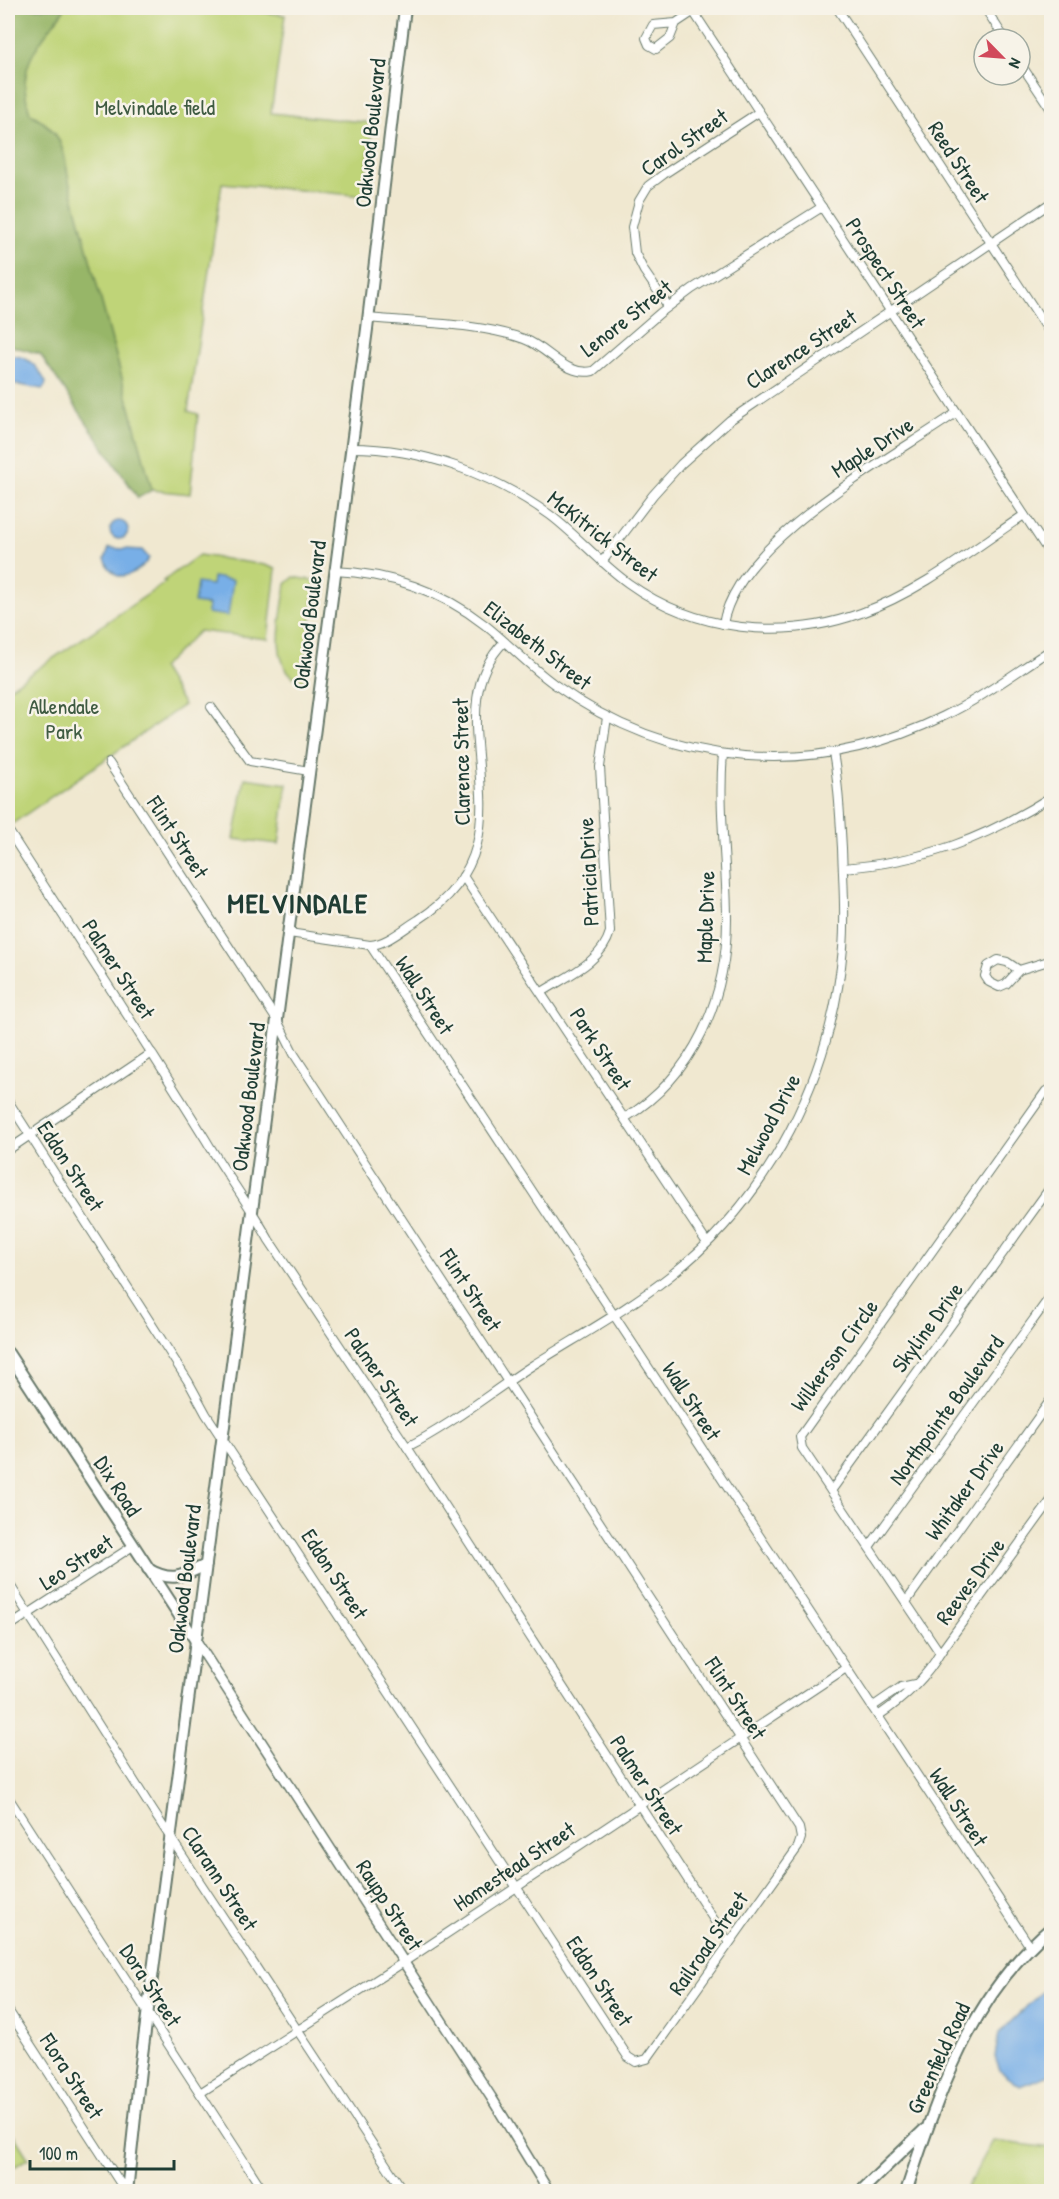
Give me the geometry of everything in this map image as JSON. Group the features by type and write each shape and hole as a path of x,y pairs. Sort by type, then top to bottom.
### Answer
{"main road":[{"name":"Oakwood Boulevard","path":"127,2192 170,1834 369,318 405,8"},
{"name":"Dix Road","path":"8,1353 196,1641"},
{"path":"147,1568 163,1577 177,1578 206,1565"},
{"name":"Greenfield Road","path":"906,2192 928,2125 970,2028 993,1990 1029,1946 1052,1927"},
{"path":"861,2192 904,2152 928,2125"}],"street":[{"name":"Reed Street","path":"837,8 1052,336"},
{"path":"985,8 997,27"},
{"path":"676,22 693,9"},
{"name":"Prospect Street","path":"693,9 1052,557"},
{"path":"1032,81 1052,111"},
{"name":"Carol Street","path":"668,306 644,271 635,253 632,227 639,201 648,186 664,174 759,112"},
{"name":"Clarence Street","path":"602,561 653,495 711,436 752,402 1052,202"},
{"name":"Lenore Street","path":"369,318 509,334 542,347 570,370 584,373 600,366 668,306 822,207"},
{"name":"Maple Drive","path":"723,624 727,607 743,579 795,524 830,497 956,413"},
{"name":"McKitrick Street","path":"351,447 420,455 489,480 548,514 630,585 660,603 723,624 754,629 789,630 812,627 861,613 910,590 1024,515"},
{"name":"Elizabeth Street","path":"334,571 380,576 425,590 465,611 554,684 607,717 658,739 723,754 776,758 833,753 890,738 945,716 1052,649"},
{"name":"Clarence Street","path":"370,945 383,942 428,913 463,876 476,849 482,820 477,689 486,664 504,642"},
{"path":"211,707 249,761 309,771"},
{"name":"Patricia Drive","path":"542,992 597,957 605,948 610,932 600,767 607,717"},
{"name":"Melwood Drive","path":"407,1447 613,1315 671,1275 707,1243 741,1206 769,1167 794,1124 814,1075 830,1025 840,970 845,917 839,795 833,753"},
{"name":"Maple Drive","path":"625,1118 655,1097 682,1068 702,1035 717,991 727,922 721,804 723,754"},
{"name":"Flint Street","path":"109,763 278,1022 294,1054 799,1828 801,1838"},
{"path":"843,868 900,861 957,846 1010,821 1052,796"},
{"name":"Palmer Street","path":"8,830 152,1053 235,1189 253,1212 268,1240 407,1447 729,1943"},
{"name":"Park Street","path":"463,876 707,1243"},
{"name":"Wall Street","path":"289,933 370,945 1029,1946"},
{"path":"1019,970 1052,960"},
{"path":"8,1150 152,1053"},
{"name":"Wilkerson Circle","path":"940,1653 802,1448 800,1437 803,1429 1046,1091 1052,1089"},
{"name":"Eddon Street","path":"8,1101 222,1436 628,2057 636,2062"},
{"name":"Skyline Drive","path":"831,1491 1052,1185"},
{"name":"Northpointe Boulevard","path":"870,1547 1052,1294"},
{"name":"Whitaker Drive","path":"906,1602 1052,1398"},
{"name":"Reeves Drive","path":"878,1716 899,1702 928,1674 940,1653 1052,1499"},
{"name":"Leo Street","path":"8,1628 133,1546"},
{"name":"Clarann Street","path":"8,1582 404,2192"},
{"name":"Raupp Street","path":"196,1641 404,1962 549,2192"},
{"name":"Homestead Street","path":"200,2093 404,1962 638,1803 846,1668"},
{"name":"Reeves Drive","path":"872,1707 901,1687 916,1684"},
{"name":"Dora Street","path":"8,1797 264,2192"},
{"name":"Railroad Street","path":"636,2062 647,2059 798,1847 801,1838"},
{"name":"Flora Street","path":"8,2010 127,2192"}],"green space":[{"path":"8,8 65,8 32,56 27,68 26,96 30,113 49,127 62,149 152,490 138,498 40,354 8,345 8,324 12,305 8,297"},
{"name":"Melvindale field","path":"65,8 229,8 285,15 271,113 373,123 364,196 222,183 188,411 198,414 190,494 152,490 69,181 63,149 49,127 30,113 25,82 27,68 38,45"},
{"name":"Allendale Park","path":"199,555 265,565 276,569 268,639 199,631 161,668 184,705 12,824 8,816 8,689 166,582 163,581"},
{"path":"294,577 316,581 303,682 291,675 280,653 280,625 286,584"},
{"path":"245,778 287,784 279,844 234,839"},
{"path":"8,2126 28,2158 8,2171"},
{"path":"993,2141 1051,2148 1051,2191 965,2191"}],"water":[{"path":"8,356 21,357 31,362 43,376 45,386 42,389 8,383"},
{"path":"119,521 125,524 128,530 125,536 119,539 113,536 110,530 113,524"},
{"path":"109,548 142,550 149,558 136,571 118,576 109,568 105,559"},
{"path":"213,577 233,580 228,616 207,613 208,605 194,603 197,583 212,585"},
{"path":"1051,1983 1051,2074 1020,2086 1000,2071 995,2057 999,2033"}],"district":[{"name":"MELVINDALE","path":"298,903"}]}
